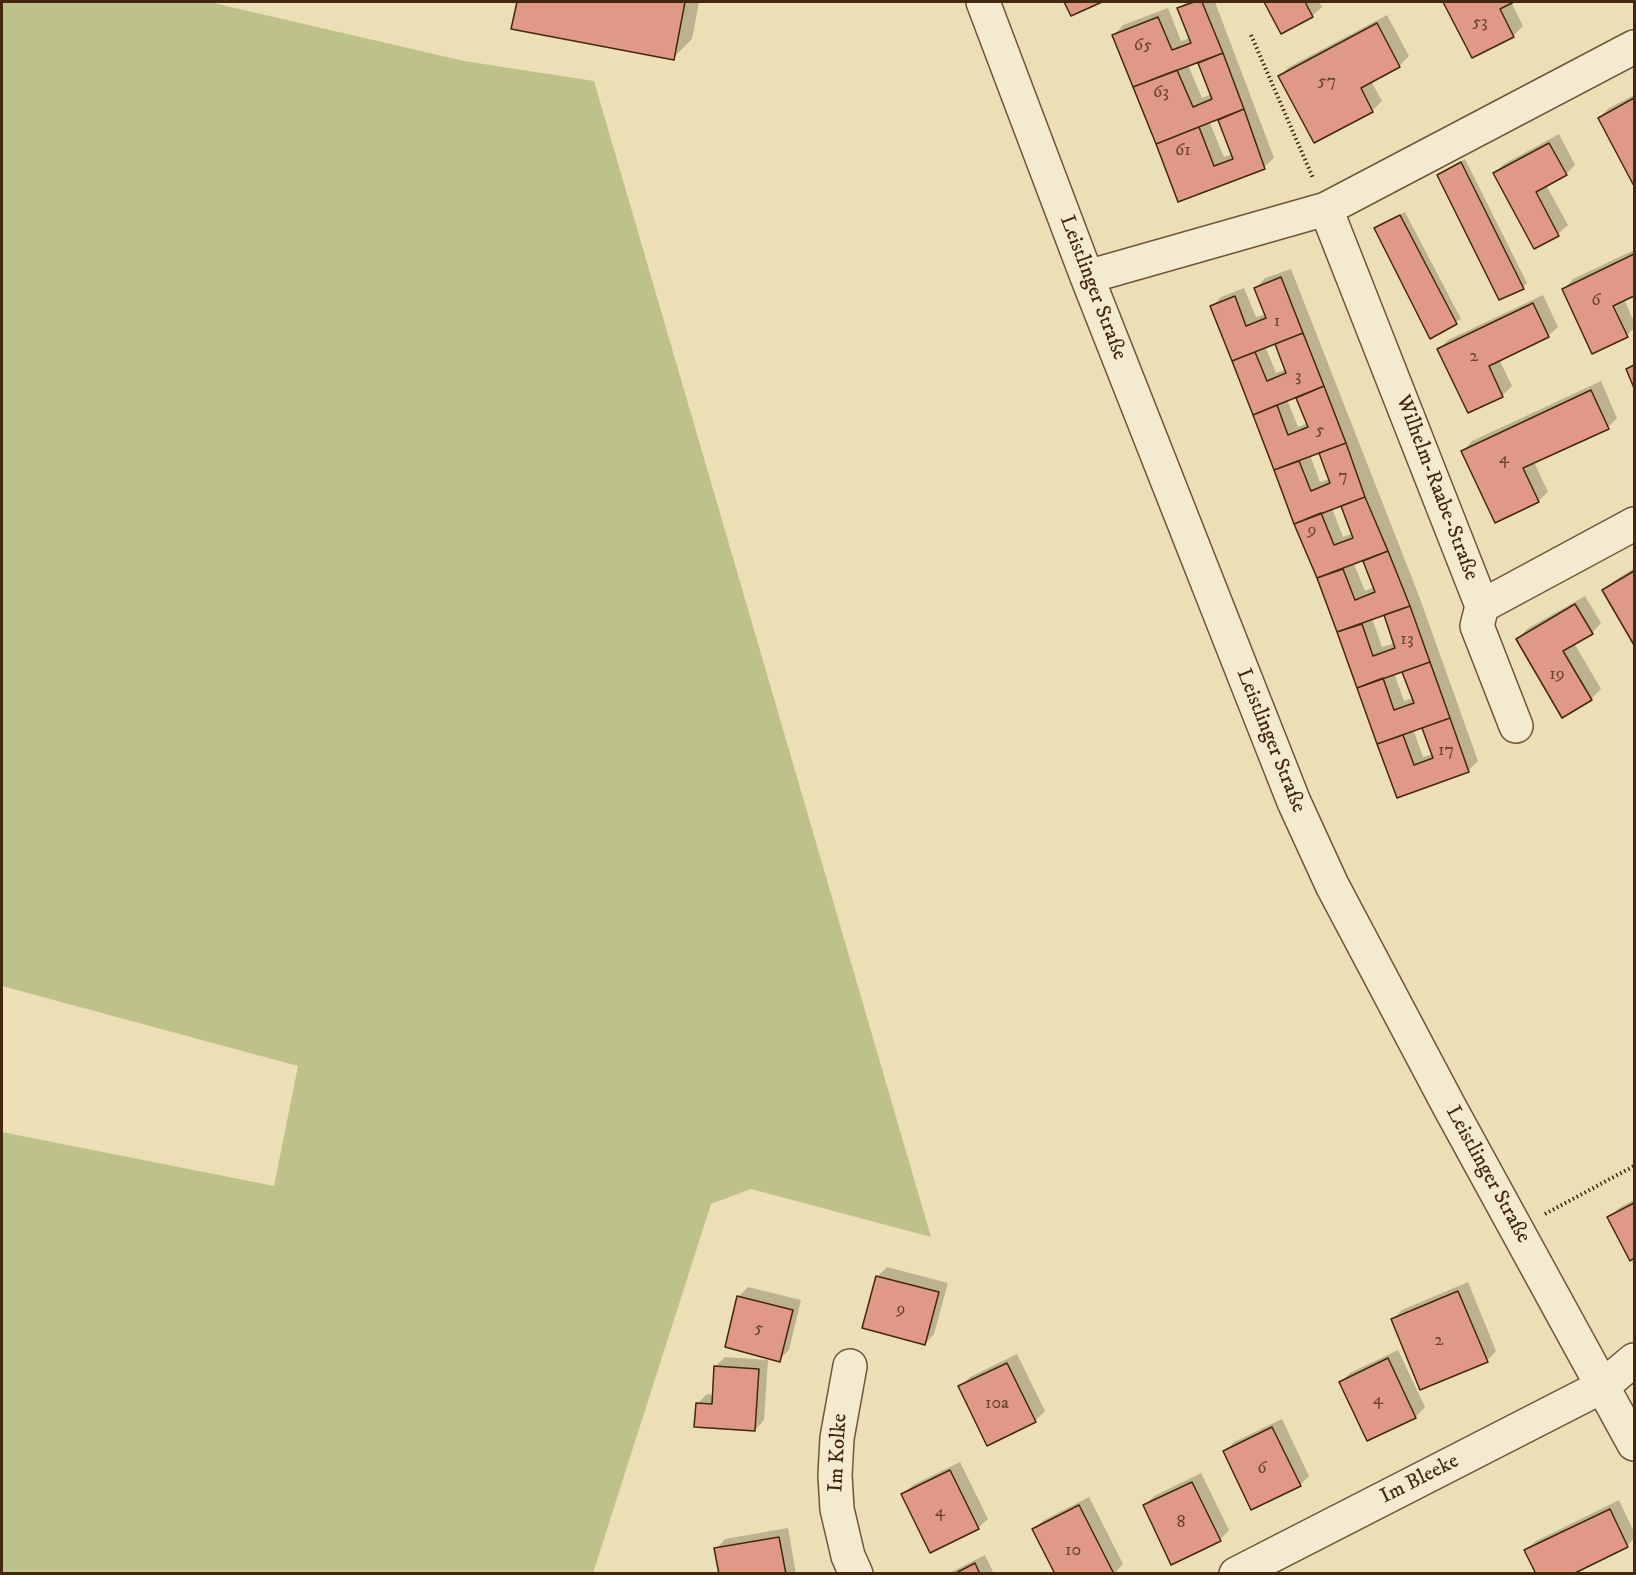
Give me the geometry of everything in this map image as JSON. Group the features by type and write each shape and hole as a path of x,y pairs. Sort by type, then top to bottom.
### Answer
{"street":[{"name":"Leistlinger Straße","path":"983,2 1294,802 1318,854 1449,1106 1635,1444"},
{"path":"1088,277 1326,209 1635,47"},
{"name":"Wilhelm-Raabe-Straße","path":"1326,209 1482,606 1635,524"},
{"path":"1482,606 1477,626 1516,726"},
{"name":"Im Bleeke","path":"1236,1574 1603,1386 1635,1360"},
{"name":"Im Kolke","path":"850,1366 837,1438 835,1475 837,1509 848,1556 856,1574"}],"path":[{"path":"1251,35 1326,209"},
{"path":"1540,1217 1635,1166"}],"green space":[{"path":"2,2 209,2 464,61 594,81 931,1237 751,1189 711,1204 593,1573 2,1573 2,1132 274,1186 298,1066 2,986"}],"building":[{"path":"517,2 685,2 674,60 511,29"},
{"path":"1064,2 1102,2 1071,16"},
{"path":"1194,2 1202,2 1223,53 1133,87 1112,35 1158,17 1172,50 1191,43 1177,8"},
{"path":"1264,2 1305,2 1313,17 1281,34"},
{"path":"1443,2 1514,2 1500,9 1514,37 1472,58"},
{"path":"1377,23 1400,67 1361,88 1373,112 1314,143 1278,76"},
{"path":"1223,53 1244,109 1156,144 1133,87 1177,70 1193,107 1212,99 1198,63"},
{"path":"1634,98 1634,186 1598,118"},
{"path":"1244,109 1265,169 1178,202 1156,144 1199,127 1214,166 1233,159 1218,120"},
{"path":"1549,143 1567,175 1536,192 1559,236 1534,249 1493,173"},
{"path":"1461,162 1524,289 1499,300 1437,175"},
{"path":"1400,215 1457,324 1430,339 1374,228"},
{"path":"1634,254 1634,296 1613,306 1628,337 1592,354 1562,289"},
{"path":"1281,277 1303,333 1232,361 1210,306 1235,296 1246,326 1266,318 1254,288"},
{"path":"1533,303 1549,337 1489,366 1503,397 1468,413 1437,349"},
{"path":"1303,333 1324,386 1253,415 1232,361 1255,352 1267,381 1286,373 1275,344"},
{"path":"1634,365 1634,388 1626,369"},
{"path":"1324,386 1346,443 1274,470 1253,415 1277,405 1288,435 1308,427 1296,398"},
{"path":"1591,390 1609,429 1523,468 1539,502 1495,523 1461,451"},
{"path":"1346,443 1365,497 1294,524 1274,470 1299,461 1311,491 1330,483 1319,453"},
{"path":"1365,497 1388,551 1317,578 1294,524 1321,513 1334,545 1353,538 1341,506"},
{"path":"1388,551 1410,606 1337,632 1317,578 1343,569 1355,600 1375,592 1363,561"},
{"path":"1634,571 1634,645 1602,590"},
{"path":"1575,604 1593,634 1563,651 1592,700 1562,718 1516,639"},
{"path":"1410,606 1430,662 1357,688 1337,632 1362,624 1373,656 1395,648 1384,615"},
{"path":"1430,662 1450,718 1377,744 1357,688 1383,678 1394,710 1414,703 1402,672"},
{"path":"1450,718 1469,772 1397,798 1377,744 1403,735 1414,765 1433,758 1422,728"},
{"path":"1634,1203 1634,1258 1630,1261 1607,1217"},
{"path":"876,1276 939,1292 925,1345 862,1328"},
{"path":"1458,1291 1488,1362 1420,1390 1391,1319"},
{"path":"737,1296 793,1310 780,1362 725,1347"},
{"path":"1388,1358 1416,1418 1367,1441 1339,1382"},
{"path":"1007,1363 1036,1422 987,1446 958,1386"},
{"path":"714,1366 759,1369 755,1431 694,1427 696,1403 712,1404"},
{"path":"1272,1427 1301,1486 1251,1510 1223,1451"},
{"path":"950,1470 979,1529 930,1553 901,1494"},
{"path":"1192,1482 1221,1541 1171,1565 1143,1505"},
{"path":"1079,1505 1114,1574 1055,1574 1032,1529"},
{"path":"1610,1509 1628,1547 1573,1574 1536,1574 1524,1550"},
{"path":"779,1537 786,1574 719,1574 714,1548"},
{"path":"975,1563 980,1574 954,1574"}]}
